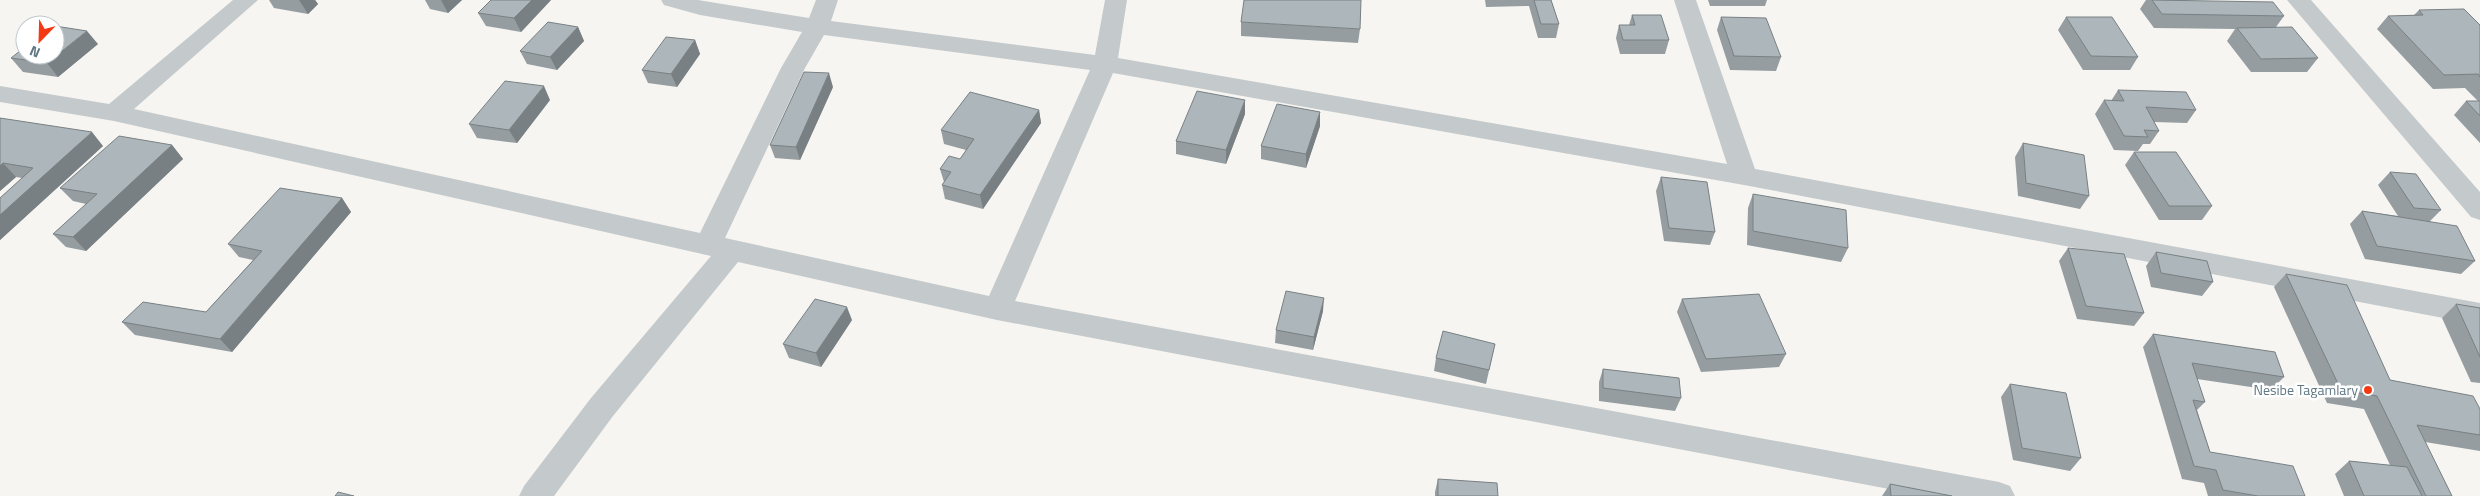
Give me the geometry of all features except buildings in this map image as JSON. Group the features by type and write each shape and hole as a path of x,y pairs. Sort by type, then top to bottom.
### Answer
{"street":[{"path":"114,113 247,0"},
{"path":"672,0 700,8 817,27 1105,64 1744,176 2480,314"},
{"path":"535,496 720,248 793,68 817,27 827,0"},
{"path":"997,309 1105,64 1116,0"},
{"path":"1685,0 1744,176"},
{"path":"2298,0 2480,210"},
{"path":"0,94 114,113 997,309 1999,496"}],"place":[{"name":"Nesibe Tagamlary","path":"2368,390"}]}
